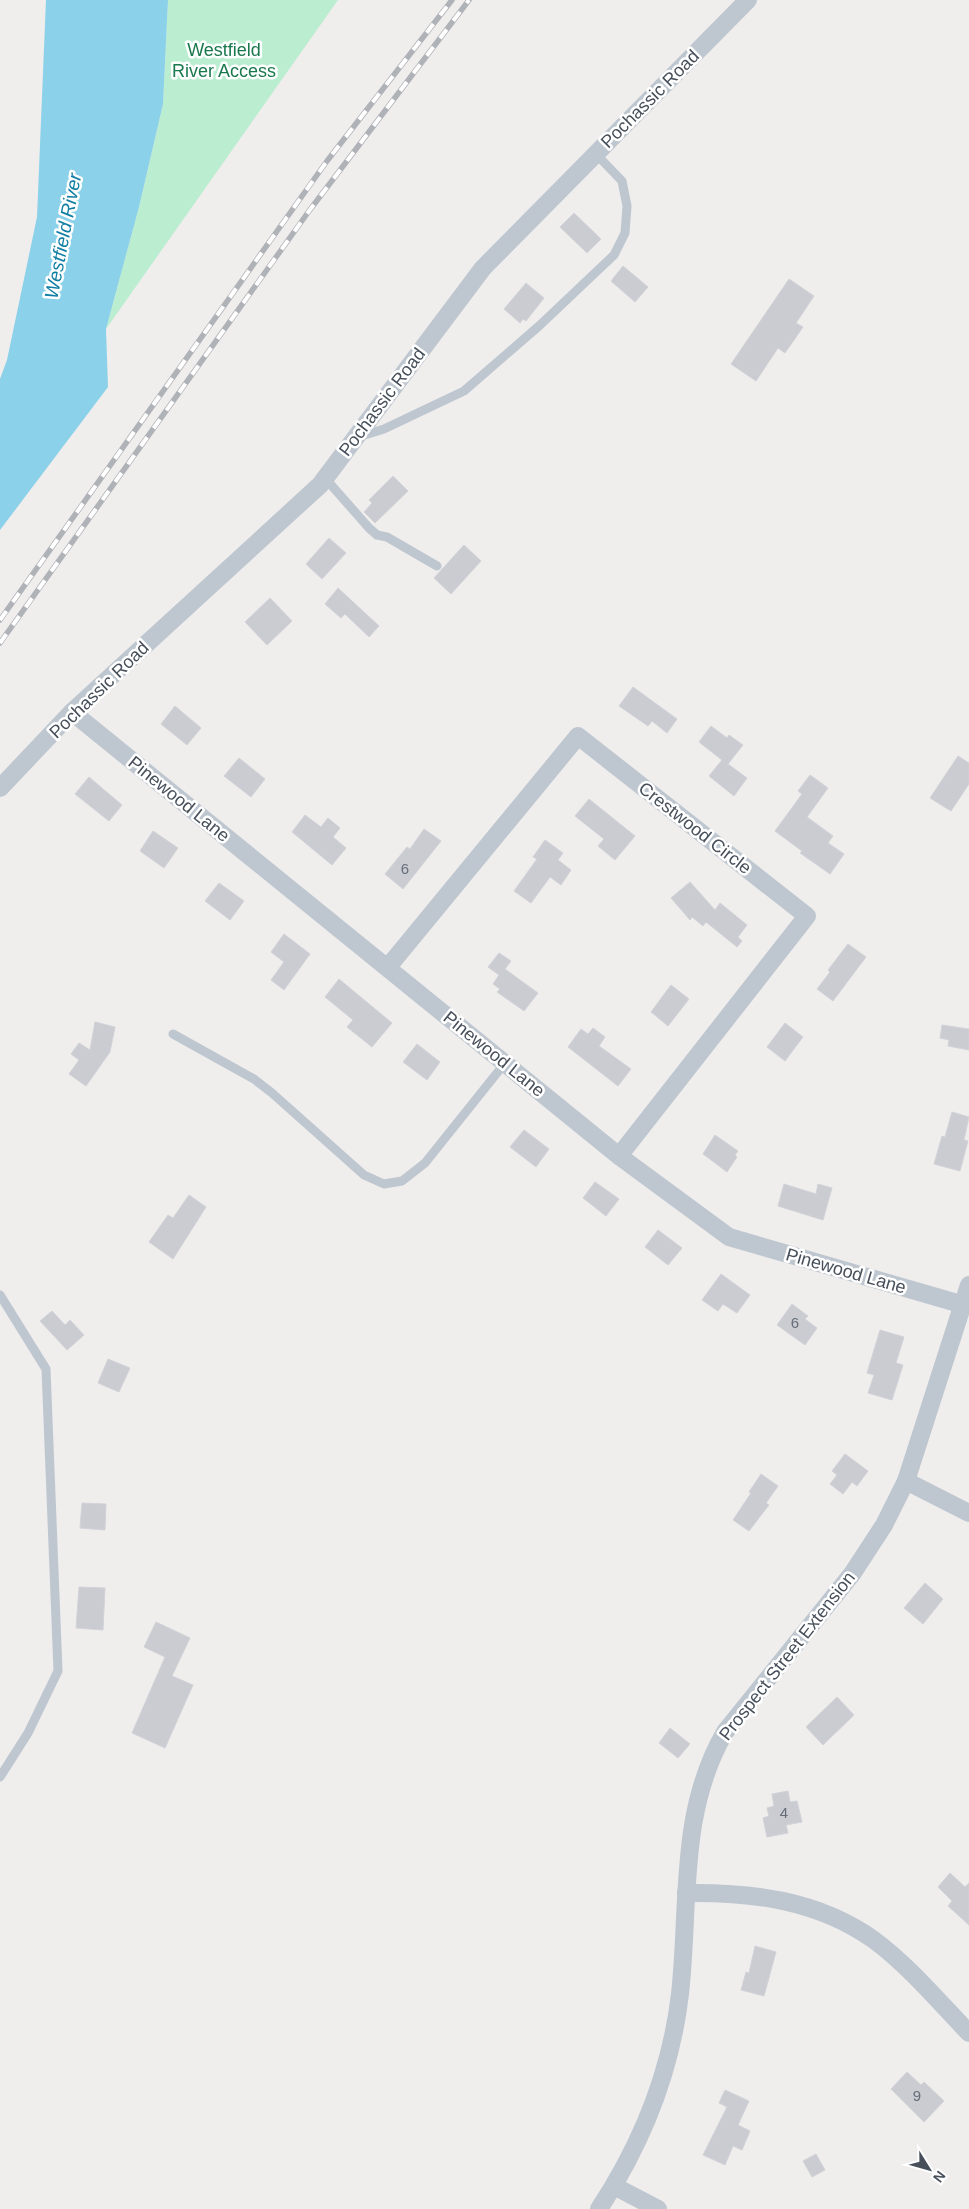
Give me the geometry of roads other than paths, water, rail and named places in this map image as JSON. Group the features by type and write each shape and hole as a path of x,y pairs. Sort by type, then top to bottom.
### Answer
{"street":[{"name":"Pochassic Road","path":"0,788 72,712 325,478 483,268 748,0"},
{"name":"Pinewood Lane","path":"72,712 388,967 618,1156 729,1237 964,1304"},
{"name":"Crestwood Circle","path":"388,967 578,736 806,916 618,1156"},
{"name":"Prospect Street Extension","path":"599,2209 633,2151 663,2074 674,2033 680,1995 686,1893 696,1803 713,1752 725,1732 862,1559 884,1526 906,1481 969,1285"},
{"path":"906,1481 969,1513"},
{"path":"686,1893 731,1893 775,1898 802,1906 852,1926 874,1940 892,1955 969,2033"},
{"path":"614,2186 658,2209"}],"lane":[{"path":"355,438 384,429 464,391 539,326 614,255 625,232 627,206 622,181 596,154"},
{"path":"325,478 369,528 378,535 387,537 437,566"},
{"path":"173,1034 254,1079 364,1175 384,1184 402,1181 425,1163 505,1063"},
{"path":"0,1294 46,1369 58,1672 28,1733 0,1777"}],"water":[{"name":"Westfield River","path":"46,0 168,0 163,104 139,207 106,329 108,387 0,530 0,379 7,360 37,217"}],"railway":[{"path":"0,620 327,161 452,0"},
{"path":"0,643 309,211 469,0"}],"park label":[{"name":"Westfield River Access","path":"224,60"}]}
